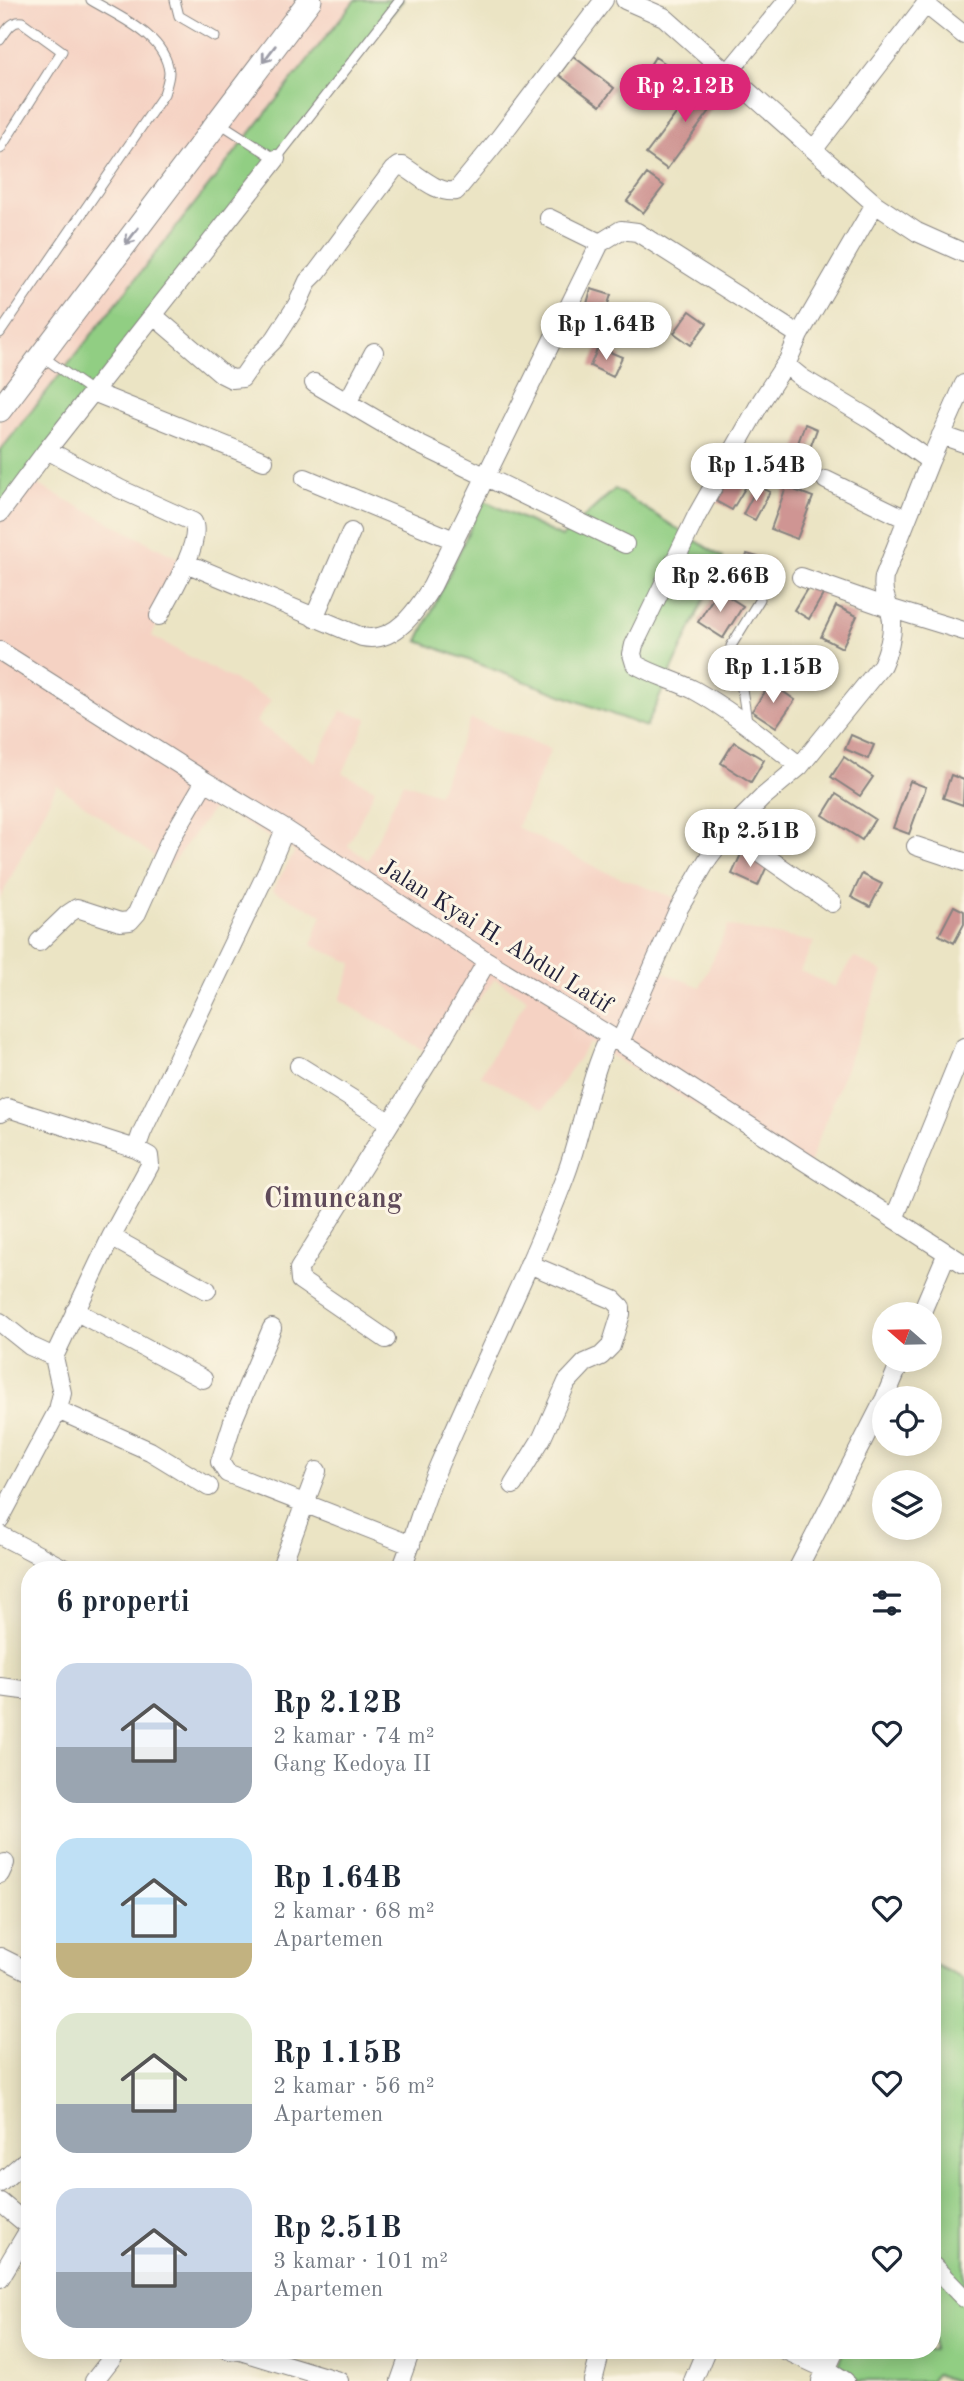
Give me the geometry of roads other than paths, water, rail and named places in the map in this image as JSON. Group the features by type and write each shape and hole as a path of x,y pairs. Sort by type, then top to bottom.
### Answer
{"street":[{"path":"0,410 310,0"},
{"path":"153,314 222,374 232,379 242,378 256,358 275,339 298,306 308,281 393,170 404,166 440,189 456,191 604,0"},
{"path":"625,0 664,17 876,204 917,232 964,253"},
{"path":"728,73 788,0"},
{"path":"814,149 927,2 964,35"},
{"path":"0,513 276,159"},
{"path":"800,766 696,691 635,664 632,654 649,612 697,514 876,204"},
{"path":"549,218 600,243"},
{"path":"186,563 314,618 369,638 401,626 417,611 432,586 600,243 621,230 637,232 799,335"},
{"path":"347,402 374,352"},
{"path":"786,363 788,369 795,374 872,420 930,461"},
{"path":"314,383 418,444 625,544"},
{"path":"405,1561 438,1468 566,1176 597,1066 615,1039 679,908 704,865 729,831 763,797 800,766 882,665 889,648 892,620 882,590 884,577 964,384"},
{"path":"93,392 264,461"},
{"path":"941,435 964,443"},
{"path":"47,450 120,489 193,522 196,531 186,563 159,616"},
{"path":"305,478 454,540"},
{"path":"827,480 906,519"},
{"path":"314,618 351,532"},
{"path":"801,577 964,631"},
{"name":"Jalan Kyai H. Abdul Latif","path":"0,651 205,781 285,828 487,961 615,1039 964,1264"},
{"path":"39,942 77,908 120,922 130,921 137,913 168,844 205,781"},
{"path":"136,1149 285,828"},
{"path":"729,831 832,903"},
{"path":"916,846 964,862"},
{"path":"386,1339 298,1276 303,1262 435,1051 487,961"},
{"path":"894,1219 964,1047"},
{"path":"299,1066 389,1122"},
{"path":"0,1112 8,1108 136,1149 149,1156 150,1165 111,1237 54,1357 62,1393 58,1410 2,1507"},
{"path":"111,1237 207,1290"},
{"path":"926,1302 947,1253"},
{"path":"513,1485 542,1438 567,1382 585,1363 601,1356 611,1346 621,1314 621,1307 614,1300 529,1264"},
{"path":"75,1311 203,1379"},
{"path":"0,1322 30,1346 54,1357"},
{"path":"272,1328 234,1418 220,1462 222,1469 411,1545"},
{"path":"58,1410 150,1451 209,1487"},
{"path":"802,1561 872,1423"},
{"path":"283,1561 317,1471"},
{"path":"0,1535 50,1561"},
{"path":"0,1687 21,1690"},
{"path":"0,1958 21,1968"},
{"path":"0,2183 21,2165"},
{"path":"0,2202 21,2220"},
{"path":"0,2278 21,2243"},
{"path":"941,2274 964,2298"},
{"path":"94,2381 111,2359"},
{"path":"266,2359 339,2381"},
{"path":"400,2381 408,2359"},
{"path":"593,2381 599,2359"},
{"path":"693,2381 702,2359"},
{"path":"798,2359 824,2376 845,2381"},
{"path":"824,2376 831,2359"}],"lane":[{"path":"0,333 164,93 169,75 165,58 143,31 92,0"},
{"path":"175,0 179,16 215,37"},
{"path":"218,122 276,159 400,0"},
{"path":"0,40 12,23 17,21 62,51 0,149"},
{"path":"40,355 93,392"},
{"path":"748,726 742,689 730,653 731,646 760,599"}],"district":[{"name":"Cimuncang","path":"333,1197"}]}
